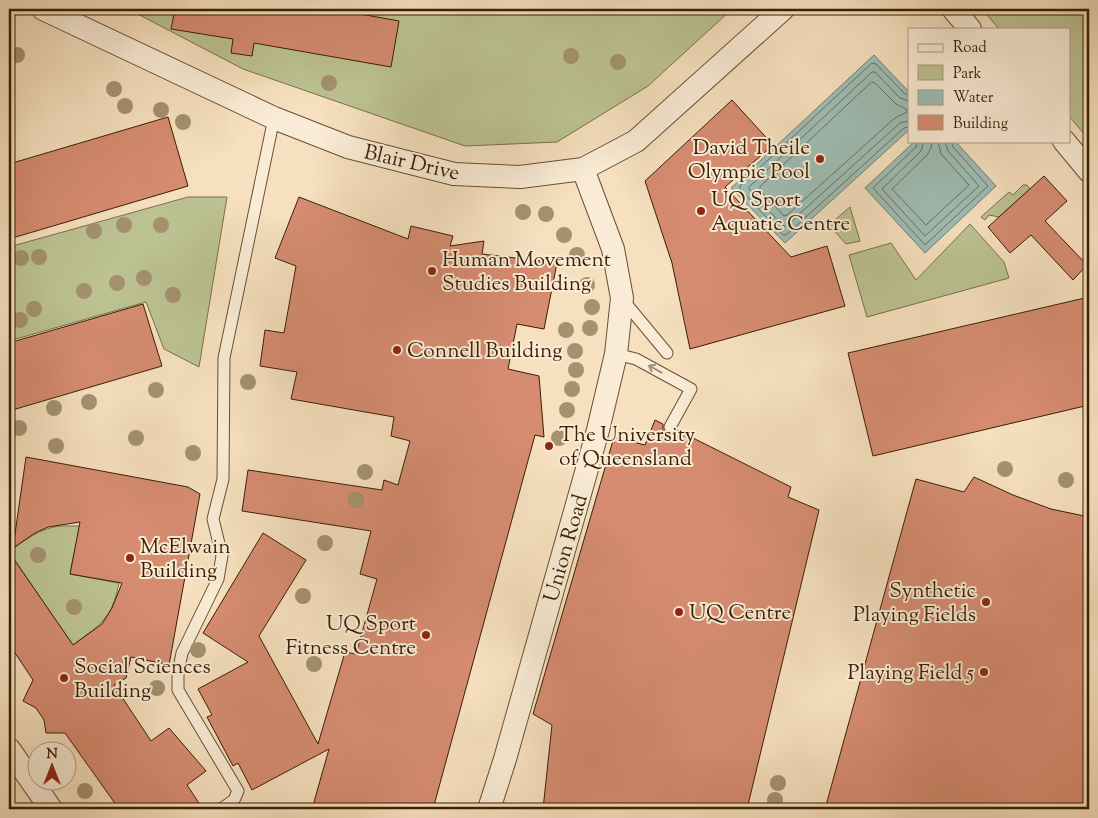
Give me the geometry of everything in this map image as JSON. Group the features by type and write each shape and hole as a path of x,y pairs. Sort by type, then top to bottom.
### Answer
{"street":[{"name":"Blair Drive","path":"43,9 274,118 348,147 454,174 520,177 583,169 636,141 783,9"},
{"path":"954,9 969,28"},
{"path":"1065,142 1089,171"},
{"name":"Union Road","path":"489,809 505,759 598,430 616,354 622,298 613,249 583,169"},
{"path":"9,749 51,809"}],"lane":[{"path":"220,809 234,800 238,791 178,690 178,673 182,653 218,579 222,556 213,518 223,479 224,358 274,118"},
{"path":"622,298 667,353"},
{"path":"616,354 636,359 691,389 670,427"}],"green space":[{"path":"128,9 732,9 648,86 557,142 465,146 243,69"},
{"path":"982,9 1089,9 1089,140 1070,117 1070,28 998,28"},
{"path":"1023,185 1027,185 1030,189 999,217 989,215 985,220 981,217 1009,192 1013,195"},
{"path":"188,197 227,197 199,367 164,349 146,302 9,341 9,247"},
{"path":"850,207 860,241 846,244 829,225"},
{"path":"970,224 1004,262 1009,278 867,317 849,255 891,243 916,280"},
{"path":"59,526 80,526 70,574 119,583 113,605 104,620 73,645 9,552 39,532"}],"water":[{"name":"David Theile Olympic Pool","path":"874,55 908,91 908,131 785,243 731,188"},
{"path":"914,142 956,142 996,186 925,253 865,188"}],"building":[{"path":"175,9 349,9 349,12 399,21 391,67 254,43 252,56 231,53 233,39 171,29"},
{"name":"UQ Sport Aquatic Centre","path":"732,100 773,145 725,187 791,257 827,246 845,306 690,349 672,263 645,181"},
{"path":"168,117 188,186 9,239 9,164"},
{"path":"1044,176 1067,201 1045,221 1087,265 1073,280 1031,235 1010,253 988,227"},
{"path":"299,197 408,239 411,226 453,236 450,246 484,241 482,254 557,263 544,329 517,324 508,369 539,376 544,437 535,435 433,809 312,809 329,749 252,790 238,763 233,766 207,717 212,715 198,689 248,662 203,633 263,533 306,560 259,636 318,744 345,652 356,654 377,579 360,574 371,531 242,511 248,470 382,490 384,480 398,485 410,441 391,436 394,417 291,399 297,372 260,366 265,330 284,333 296,266 275,258"},
{"path":"1089,297 1089,405 873,456 848,353"},
{"path":"143,304 162,366 9,411 9,343"},
{"name":"UQ Centre","path":"655,420 663,424 663,430 667,434 673,434 677,430 791,487 788,497 819,510 747,809 543,809 552,725 533,714 614,437 645,445"},
{"path":"26,457 188,487 200,494 169,665 131,657 126,678 114,685 151,741 169,728 206,771 187,785 203,809 119,809 78,751 78,740 70,740 65,733 46,733 44,720 36,708 23,701 33,680 9,644 9,552 73,645 102,624 112,608 122,583 70,574 80,522 48,527 35,533 13,548"},
{"name":"Playing Field 5","path":"974,477 1013,495 1051,509 1089,517 1089,809 825,809 916,479 964,492"}],"place":[{"name":"David Theile Olympic Pool","path":"820,159"},
{"name":"UQ Sport Aquatic Centre","path":"701,211"},
{"name":"Human Movement Studies Building","path":"432,271"},
{"name":"Connell Building","path":"397,350"},
{"name":"The University of Queensland","path":"549,446"},
{"name":"McElwain Building","path":"130,558"},
{"name":"Synthetic Playing Fields","path":"986,602"},
{"name":"UQ Centre","path":"679,612"},
{"name":"UQ Sport Fitness Centre","path":"426,635"},
{"name":"Playing Field 5","path":"984,672"},
{"name":"Social Sciences Building","path":"64,678"}]}
